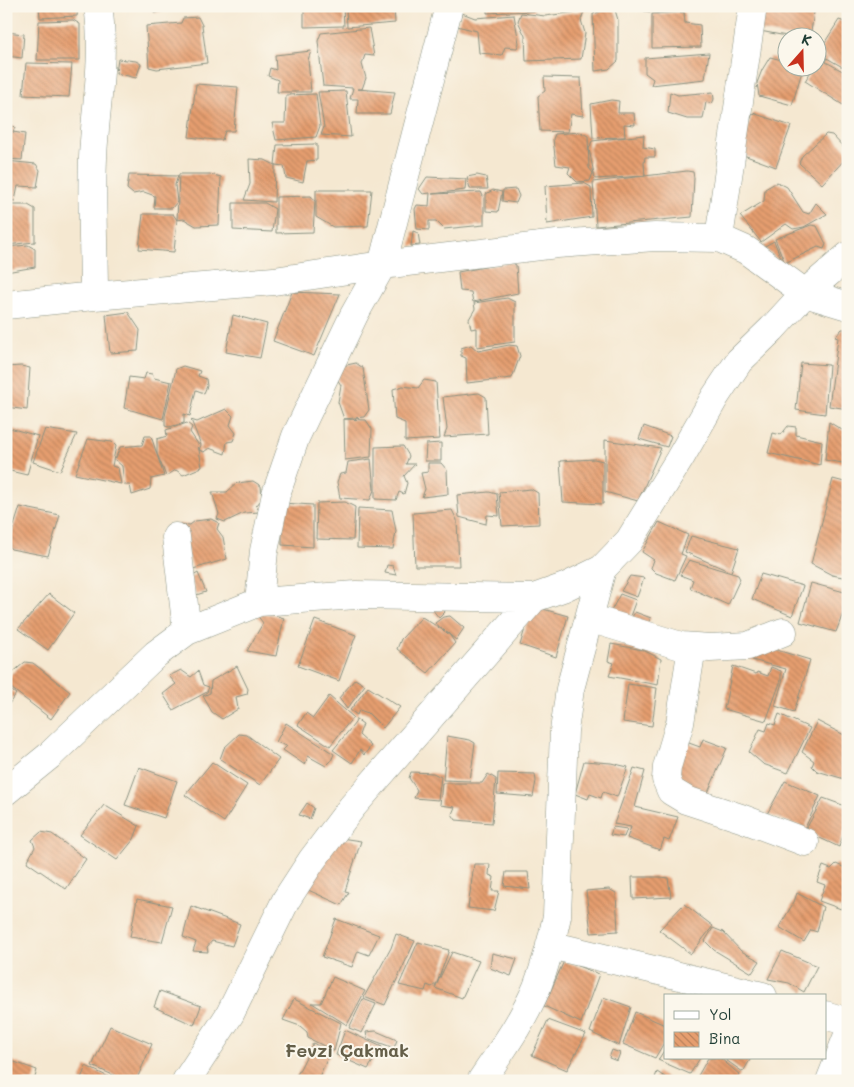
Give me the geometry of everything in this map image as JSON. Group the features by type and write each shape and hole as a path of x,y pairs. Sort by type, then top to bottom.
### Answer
{"street":[{"path":"94,296 93,159 101,27 98,6"},
{"path":"259,602 264,552 276,494 296,436 354,315 382,265 449,6"},
{"path":"719,238 753,6"},
{"path":"6,305 274,281 382,265 557,244 655,237 719,238 746,250 804,293 848,306"},
{"path":"6,791 49,756 156,654 187,632 259,602 356,595 534,598 565,587 602,569 629,541 715,397 739,361 772,329 804,293 848,256"},
{"path":"176,537 187,632"},
{"path":"481,1081 516,1028 537,987 557,916 564,730 570,689 602,569"},
{"path":"186,1081 230,1014 286,900 312,860 352,807 534,598"},
{"path":"589,618 681,646 710,648 748,646 783,632"},
{"path":"692,646 680,723 667,767 666,779 670,791 686,800 805,842"},
{"path":"550,945 755,994"},
{"path":"826,1015 848,1022"},
{"path":"830,1081 848,1035"}],"building":[{"path":"39,6 78,6 77,16 40,18"},
{"path":"153,6 179,6 179,7 154,13"},
{"path":"304,6 343,6 344,26 304,27"},
{"path":"346,6 394,6 395,23 347,27"},
{"path":"487,6 534,6 534,11 487,13"},
{"path":"576,6 601,6 601,8 581,10 576,8"},
{"path":"644,6 658,6 658,13 644,11"},
{"path":"764,6 815,6 812,28 776,28 776,34 760,31"},
{"path":"609,9 615,10 618,20 618,61 609,69 595,71 593,14"},
{"path":"584,11 581,20 585,33 581,59 526,61 525,36 518,21 521,13 545,16"},
{"path":"684,12 685,23 700,25 701,47 652,48 652,14"},
{"path":"462,13 475,18 514,15 519,43 517,48 505,47 502,55 479,53 477,31 457,26"},
{"path":"198,17 202,25 207,63 157,69 149,67 146,26 181,23 183,18"},
{"path":"73,20 80,24 80,60 37,60 39,21"},
{"path":"839,20 848,23 848,67 846,69 826,58 826,40"},
{"path":"369,28 374,56 365,55 362,64 366,78 362,89 357,89 395,92 390,114 357,114 358,99 350,99 353,88 323,86 318,41 321,33"},
{"path":"6,32 24,34 22,58 6,56"},
{"path":"311,51 308,60 311,92 277,92 278,80 268,76 270,68 276,70 275,55"},
{"path":"709,53 705,79 651,85 653,79 645,73 645,58"},
{"path":"770,57 776,58 776,78 800,78 792,105 759,96 757,83"},
{"path":"118,59 136,61 141,64 136,78 116,73"},
{"path":"826,62 848,74 848,97 843,105 805,81 807,78 826,78"},
{"path":"26,63 72,64 69,97 23,95"},
{"path":"544,77 581,78 583,116 571,114 568,132 540,131 538,96 545,91"},
{"path":"196,84 238,87 234,131 225,131 222,140 189,137"},
{"path":"346,91 351,137 321,135 324,127 318,92"},
{"path":"670,92 678,95 713,92 714,99 712,104 706,102 703,119 687,119 668,113"},
{"path":"316,94 320,126 316,137 276,140 272,123 285,123 286,95"},
{"path":"611,100 619,101 618,113 634,113 635,125 624,124 625,137 593,138 591,104"},
{"path":"753,113 791,126 776,167 738,153"},
{"path":"6,124 15,127 13,132 25,134 22,160 6,159"},
{"path":"580,132 588,136 589,168 593,173 590,181 577,182 568,173 570,167 556,165 553,139 555,134"},
{"path":"826,134 832,135 848,152 848,156 822,184 799,163 802,156"},
{"path":"644,135 643,147 655,149 655,157 645,157 645,176 595,179 589,149 592,141"},
{"path":"317,144 317,160 307,161 303,182 286,178 284,166 275,165 277,145"},
{"path":"249,159 265,160 275,165 274,202 244,200 250,184"},
{"path":"6,161 36,164 40,170 37,187 18,186 15,201 6,200"},
{"path":"687,171 693,172 694,178 692,217 596,226 593,182"},
{"path":"179,174 210,174 221,177 219,225 196,226 184,219 177,220"},
{"path":"129,175 178,176 175,185 177,202 172,208 154,208 155,196 144,192 133,194 127,189"},
{"path":"477,175 486,177 488,189 470,189 467,177"},
{"path":"427,177 466,179 465,190 432,194 481,192 484,198 484,225 444,229 436,221 429,221 429,230 417,229 415,209 417,205 429,206 430,193 423,194 419,189"},
{"path":"777,182 787,187 803,212 809,214 816,203 827,214 804,227 793,229 786,224 761,242 740,216 764,201 765,189"},
{"path":"584,183 591,187 592,217 547,224 545,186"},
{"path":"516,189 519,196 516,203 502,201 503,190"},
{"path":"316,190 372,190 368,226 333,227 316,217"},
{"path":"493,190 502,192 498,212 486,211 486,194"},
{"path":"311,196 315,201 313,232 276,233 276,197"},
{"path":"233,203 265,203 275,209 272,232 233,230"},
{"path":"6,205 28,205 35,209 35,242 6,245"},
{"path":"143,214 173,214 177,220 174,252 139,249"},
{"path":"811,225 817,226 826,244 824,249 818,247 785,263 775,239"},
{"path":"413,231 418,233 420,245 411,246"},
{"path":"774,241 784,265 763,247"},
{"path":"28,245 35,249 35,267 6,272 6,247"},
{"path":"511,262 516,265 518,293 473,302 471,292 460,291 458,272"},
{"path":"292,292 340,294 314,356 273,341"},
{"path":"507,298 515,302 515,342 477,347 477,328 471,329 469,319 475,309 474,303"},
{"path":"128,312 140,330 138,351 110,353 106,315"},
{"path":"233,315 267,324 260,358 226,352"},
{"path":"842,329 847,329 848,409 829,406 838,338 835,337"},
{"path":"471,345 478,351 509,345 517,346 520,356 512,378 467,383 466,358 461,356 461,348"},
{"path":"356,363 363,368 369,410 364,417 344,419 338,402 341,385 337,379 342,366"},
{"path":"801,363 829,365 825,414 796,410"},
{"path":"21,366 30,368 27,410 6,407 6,367"},
{"path":"183,366 200,371 198,376 206,379 207,386 204,393 196,390 190,416 184,414 184,423 169,427 165,426 165,416 176,369"},
{"path":"146,373 152,374 154,378 171,382 163,419 124,408 129,377 144,379"},
{"path":"424,380 436,382 440,439 405,441 405,423 395,419 393,389 403,386 418,388"},
{"path":"479,393 486,397 488,434 444,437 447,429 443,397"},
{"path":"226,409 233,416 230,425 236,433 233,441 227,442 225,454 209,448 204,452 199,450 201,445 191,420 197,422"},
{"path":"344,419 366,420 372,429 371,457 345,460"},
{"path":"829,422 842,430 848,430 848,464 825,460"},
{"path":"187,423 192,427 190,432 198,444 202,467 183,475 176,470 166,476 157,454 157,439 167,436 166,430"},
{"path":"644,426 671,436 667,447 639,439"},
{"path":"788,426 796,427 796,435 822,441 820,465 768,453 773,433 781,435"},
{"path":"6,427 38,436 27,475 6,470"},
{"path":"45,429 77,434 60,471 33,462"},
{"path":"145,436 151,436 164,476 151,479 150,489 132,495 130,485 124,485 122,466 115,460 120,447 142,445"},
{"path":"88,439 112,442 116,446 112,466 118,468 121,484 75,474"},
{"path":"605,440 661,448 638,501 605,492"},
{"path":"441,443 441,461 425,461 426,444"},
{"path":"403,446 409,456 406,464 415,464 404,476 407,483 404,494 399,492 396,500 375,499 375,447"},
{"path":"371,459 374,490 370,500 340,498 337,482 340,474 346,473 348,462"},
{"path":"594,459 603,461 603,504 563,502 560,461"},
{"path":"428,463 441,463 447,470 448,494 422,497 425,489 421,473 428,472"},
{"path":"833,479 848,483 848,578 832,575 811,564"},
{"path":"253,481 261,486 262,499 256,506 260,512 244,513 225,522 217,519 219,514 212,492 227,492 237,483"},
{"path":"531,489 538,493 539,524 502,526 499,492"},
{"path":"489,492 497,494 499,516 487,515 486,524 459,517 457,495"},
{"path":"345,502 355,507 353,540 316,539 317,503"},
{"path":"282,503 313,505 313,547 282,545"},
{"path":"20,507 60,515 48,556 11,549 8,545"},
{"path":"358,508 392,510 396,531 393,549 357,548"},
{"path":"452,510 457,520 459,566 415,566 413,513"},
{"path":"211,519 219,523 217,529 223,537 227,559 193,569 178,524 190,525 195,521"},
{"path":"659,522 688,535 681,554 686,556 675,580 656,573 651,568 654,560 642,552"},
{"path":"691,536 739,548 731,572 685,552"},
{"path":"689,560 738,575 740,579 728,605 690,588 693,580 680,575"},
{"path":"387,565 393,566 396,575 385,573"},
{"path":"198,573 206,592 196,595 190,578"},
{"path":"761,574 803,586 792,616 752,599"},
{"path":"630,576 644,578 637,597 621,591"},
{"path":"811,583 848,593 848,600 836,632 800,622"},
{"path":"49,594 74,613 48,650 18,629"},
{"path":"620,594 636,600 629,619 609,615"},
{"path":"437,601 445,612 439,618 429,605"},
{"path":"532,606 568,616 556,657 520,645"},
{"path":"635,612 651,618 645,627 629,622"},
{"path":"270,614 284,618 276,656 247,651 263,623 257,615"},
{"path":"450,616 464,628 456,640 435,623 443,617"},
{"path":"422,617 449,634 455,643 428,673 397,649 401,639"},
{"path":"315,620 356,635 339,681 298,666"},
{"path":"611,644 643,650 661,659 658,685 609,676 614,663 608,661"},
{"path":"760,645 810,660 794,712 775,706 786,669 752,660 750,656"},
{"path":"25,662 33,663 70,692 51,719 7,685 11,674"},
{"path":"237,666 248,689 247,694 236,697 238,709 222,719 212,712 203,696 210,693 211,681"},
{"path":"733,666 768,676 771,667 781,671 781,680 766,721 724,709"},
{"path":"181,670 191,677 198,671 203,685 209,687 207,692 173,710 163,694 176,684 169,676"},
{"path":"355,679 365,685 347,709 339,698"},
{"path":"628,684 657,688 652,726 623,722"},
{"path":"6,687 16,694 6,708"},
{"path":"368,687 400,707 383,728 368,713 359,710 357,715 350,710"},
{"path":"329,696 353,717 330,746 298,725 306,713 313,718"},
{"path":"779,714 810,728 788,773 763,764 749,752 760,729 766,731 769,723 775,725"},
{"path":"356,719 363,724 359,735 371,746 364,755 360,750 352,763 333,750 355,723"},
{"path":"817,721 848,737 848,780 817,771 812,766 814,761 802,752"},
{"path":"286,723 334,754 331,761 326,766 308,756 305,765 283,750 287,746 276,742"},
{"path":"239,734 247,735 279,759 260,785 220,759 224,748"},
{"path":"447,736 470,740 475,743 470,781 443,780"},
{"path":"703,739 727,748 707,795 671,782 686,742 700,747"},
{"path":"584,761 611,763 628,767 617,797 603,792 601,798 590,794 588,799 575,794"},
{"path":"212,762 247,785 224,822 185,795"},
{"path":"139,767 177,781 164,818 125,805"},
{"path":"634,768 645,771 635,807 678,817 669,841 664,839 660,850 627,838 631,827 614,824"},
{"path":"411,772 433,773 441,777 438,800 414,798 417,790 409,778"},
{"path":"498,773 535,774 536,781 533,797 497,794"},
{"path":"488,774 496,779 492,823 456,820 452,814 455,807 440,805 442,783 482,783"},
{"path":"785,781 820,796 805,828 767,814"},
{"path":"823,798 848,807 848,832 845,830 839,847 805,831"},
{"path":"307,803 314,808 310,819 299,815"},
{"path":"104,805 139,826 134,839 117,860 80,835"},
{"path":"613,827 627,829 624,837 610,835"},
{"path":"41,832 52,834 86,859 66,889 27,862 35,847 32,840"},
{"path":"334,837 361,841 345,891 349,892 341,905 304,888"},
{"path":"474,864 490,864 489,875 494,877 492,891 499,891 494,911 468,908"},
{"path":"836,864 848,869 848,889 841,909 819,901 825,885 817,882 823,866 831,869"},
{"path":"506,872 528,872 530,889 504,886"},
{"path":"632,877 668,878 671,897 633,899"},
{"path":"609,889 616,893 618,931 591,933 586,891"},
{"path":"797,893 823,907 817,932 811,930 804,942 779,927 794,902"},
{"path":"137,899 172,906 162,942 130,937"},
{"path":"684,904 713,926 691,954 659,930"},
{"path":"191,906 240,924 232,946 212,941 207,947 208,952 193,951 196,942 183,937"},
{"path":"336,919 379,935 369,955 358,951 352,967 322,957"},
{"path":"713,928 723,932 741,951 760,961 752,973 714,950 705,941"},
{"path":"396,934 415,941 385,1005 364,997 391,948"},
{"path":"418,942 449,950 437,983 432,987 427,985 425,991 399,985"},
{"path":"782,951 817,966 804,992 789,983 768,979"},
{"path":"452,952 479,961 462,998 435,988"},
{"path":"492,953 517,959 511,976 490,968"},
{"path":"564,961 599,974 581,1023 544,1006"},
{"path":"333,977 365,991 347,1025 312,1003 321,1003"},
{"path":"160,991 201,1006 194,1025 154,1007"},
{"path":"603,997 631,1007 619,1046 590,1032"},
{"path":"294,999 341,1023 334,1051 308,1038 307,1032 300,1026 283,1020"},
{"path":"363,999 376,1004 362,1033 349,1028"},
{"path":"635,1012 664,1025 664,1043 655,1058 623,1044"},
{"path":"548,1020 586,1034 567,1070 532,1055"},
{"path":"110,1026 152,1044 136,1081 127,1081 92,1066"},
{"path":"345,1030 382,1047 368,1069 336,1055"},
{"path":"376,1031 397,1040 394,1048 367,1038 366,1032"},
{"path":"313,1043 330,1053 317,1081 306,1081 296,1077"},
{"path":"612,1050 620,1053 617,1061 609,1058"},
{"path":"664,1051 664,1060 699,1060 690,1074 658,1060"},
{"path":"6,1059 37,1070 34,1081 6,1081"},
{"path":"707,1060 722,1060 740,1075 736,1081 695,1081"},
{"path":"726,1060 750,1060 743,1072"},
{"path":"86,1066 117,1081 80,1081"},
{"path":"657,1072 671,1081 654,1081"}],"district":[{"name":"Fevzi Çakmak","path":"347,1050"}]}
